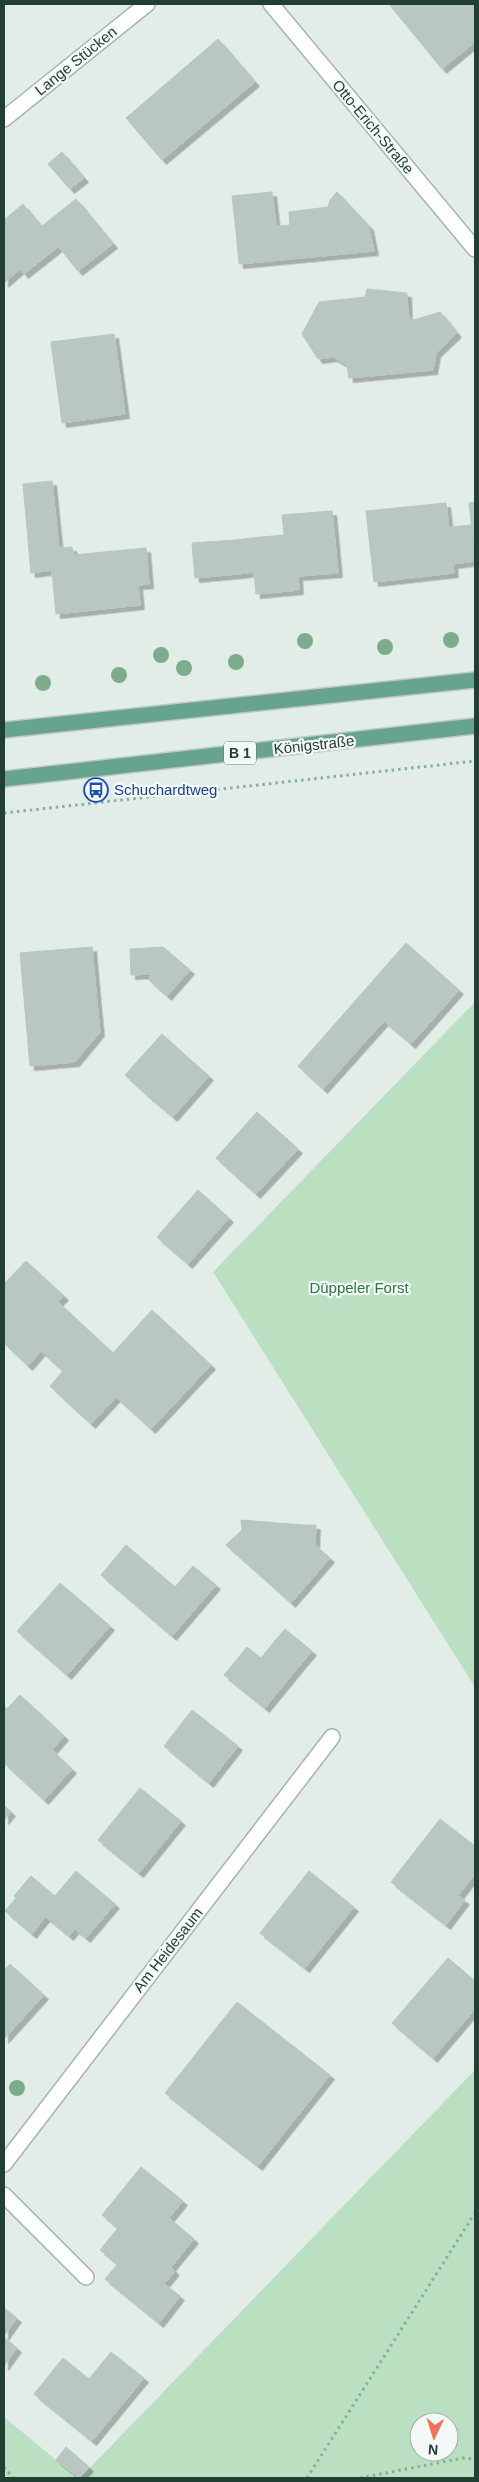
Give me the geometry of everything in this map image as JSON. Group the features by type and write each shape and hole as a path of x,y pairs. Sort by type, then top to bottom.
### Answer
{"main road":[{"path":"4,730 475,680"},
{"name":"Königstraße","path":"4,779 475,726"}],"street":[{"name":"Lange Stücken","path":"4,119 147,4"},
{"name":"Otto-Erich-Straße","path":"271,4 475,249"},
{"name":"Am Heidesaum","path":"4,2164 332,1737"},
{"path":"4,2195 86,2277"}],"path":[{"path":"4,813 475,761"},
{"path":"307,2478 475,2214"},
{"path":"360,2478 463,2458 475,2459"},
{"path":"4,2467 14,2478"}],"green space":[{"name":"Düppeler Forst","path":"475,1002 475,1687 213,1272"},
{"path":"475,2070 475,2478 80,2478"},
{"path":"4,2417 78,2478 4,2478"}],"building":[{"path":"389,4 475,4 475,42 442,69"},
{"path":"218,39 255,82 162,160 126,118"},
{"path":"62,152 84,178 70,189 48,164"},
{"path":"272,192 276,227 236,231 232,196"},
{"path":"337,192 369,226 374,251 239,264 236,231 290,225 289,212 328,207 330,200"},
{"path":"76,199 113,244 78,271 42,226"},
{"path":"23,204 58,247 24,274 4,249 4,220"},
{"path":"4,249 20,269 4,283"},
{"path":"367,289 407,293 408,316 414,320 440,312 457,333 436,353 433,370 349,378 347,365 333,357 318,359 302,334 319,302 365,297"},
{"path":"114,334 125,414 62,423 51,342"},
{"path":"52,481 61,569 31,573 23,484"},
{"path":"475,502 475,557 469,503"},
{"path":"446,503 454,573 374,582 366,511"},
{"path":"332,511 338,573 298,576 299,590 256,594 251,538 284,535 282,515"},
{"path":"472,525 475,561 453,564 449,527"},
{"path":"251,538 254,572 238,574 235,540"},
{"path":"235,540 238,574 195,578 192,543"},
{"path":"72,547 73,555 146,548 149,584 138,585 140,605 56,614 52,571 61,569 59,548"},
{"path":"406,943 459,990 411,1044 384,1021 323,1089 298,1066"},
{"path":"92,947 97,1003 25,1010 20,953"},
{"path":"163,947 190,970 167,996 149,980 151,974 131,975 130,949"},
{"path":"97,1003 100,1032 75,1062 30,1066 25,1010"},
{"path":"162,1034 184,1054 147,1095 125,1075"},
{"path":"184,1054 209,1076 173,1117 147,1095"},
{"path":"257,1112 298,1149 256,1194 216,1158"},
{"path":"198,1190 229,1218 188,1264 157,1237"},
{"path":"26,1261 64,1296 58,1302 113,1353 152,1310 211,1365 151,1429 116,1397 91,1424 50,1386 63,1371 41,1351 28,1366 4,1343 4,1284"},
{"path":"241,1520 303,1525 259,1574 226,1545 242,1530"},
{"path":"303,1525 316,1525 315,1545 330,1558 291,1603 259,1574"},
{"path":"126,1545 175,1587 193,1566 216,1585 172,1636 101,1575"},
{"path":"60,1583 110,1626 88,1651 39,1607"},
{"path":"39,1607 88,1651 67,1675 17,1631"},
{"path":"285,1629 312,1651 301,1664 274,1642"},
{"path":"274,1642 301,1664 265,1708 224,1675 247,1647 261,1658"},
{"path":"20,1695 43,1716 4,1758 4,1706 7,1709"},
{"path":"192,1710 238,1746 209,1783 164,1746"},
{"path":"43,1716 64,1736 52,1750 72,1769 44,1800 4,1763 4,1758"},
{"path":"140,1788 181,1821 139,1873 98,1840"},
{"path":"4,1805 11,1812 4,1820"},
{"path":"440,1819 475,1846 475,1874 458,1896 465,1900 446,1925 391,1882"},
{"path":"76,1871 115,1904 86,1938 75,1929 69,1936 46,1917 43,1920 14,1896 31,1876 55,1896"},
{"path":"309,1871 354,1907 305,1968 260,1933"},
{"path":"16,1898 43,1920 32,1934 5,1911"},
{"path":"448,1958 475,1981 475,2009 433,2058 392,2023"},
{"path":"10,1964 44,1995 4,2039 4,1970"},
{"path":"237,2002 330,2075 258,2166 165,2093"},
{"path":"141,2167 183,2201 169,2218 194,2239 171,2267 175,2271 164,2284 180,2296 159,2323 105,2279 118,2264 100,2250 118,2228 102,2215"},
{"path":"4,2308 17,2318 4,2336"},
{"path":"4,2337 17,2348 4,2366"},
{"path":"111,2352 144,2378 92,2441 34,2394 63,2358 89,2379"},
{"path":"66,2447 89,2467 79,2478 56,2460"}],"place":[{"name":"Schuchardtweg","path":"96,790"}]}
